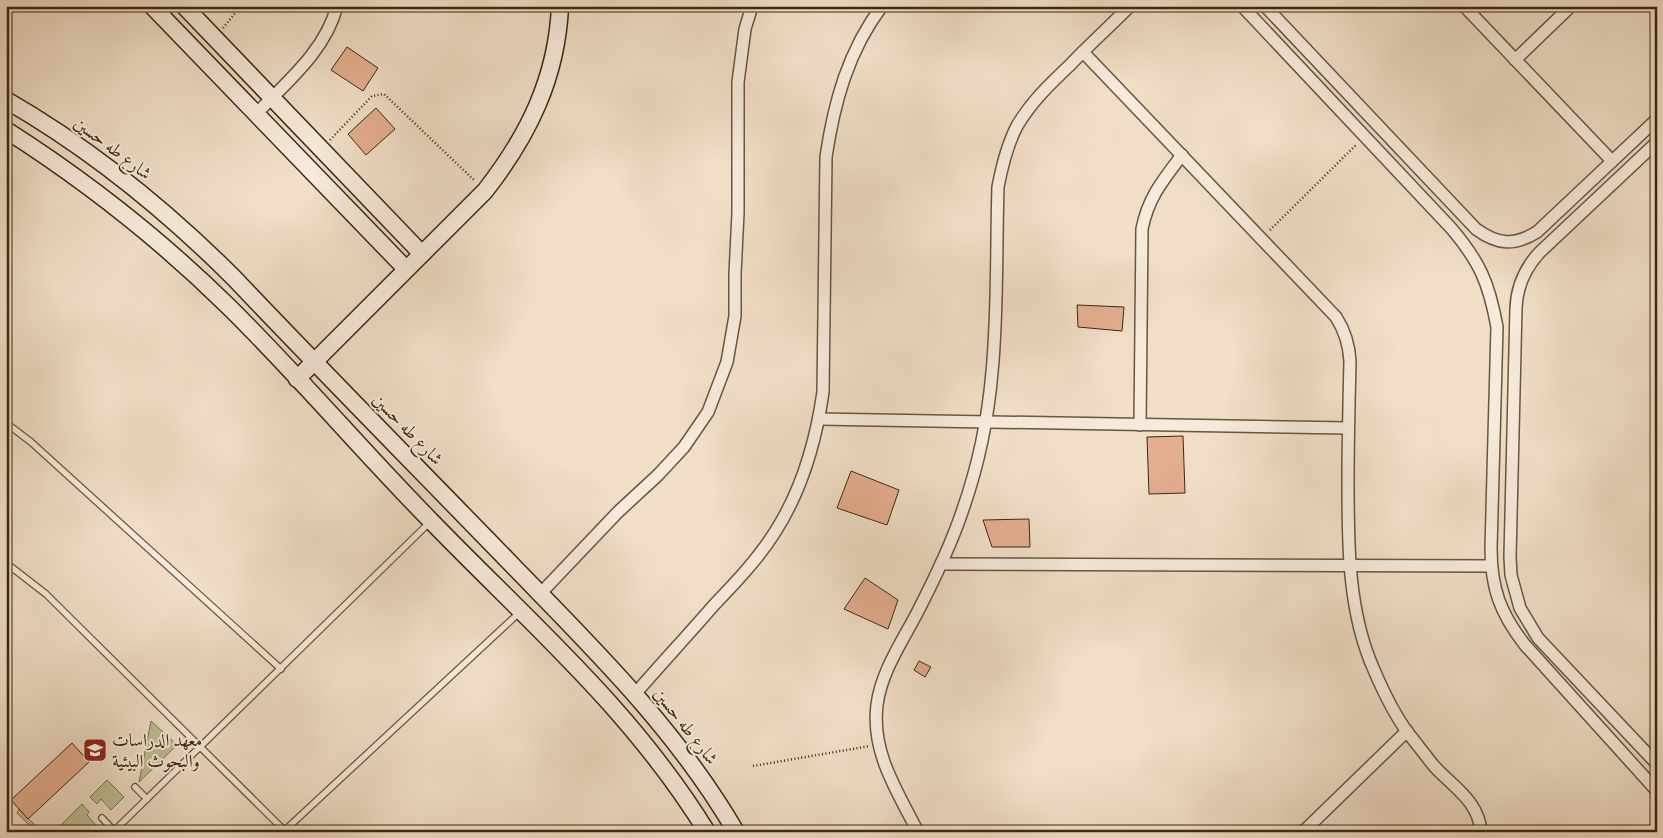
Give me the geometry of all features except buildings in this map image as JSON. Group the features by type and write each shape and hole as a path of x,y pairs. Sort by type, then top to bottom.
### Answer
{"main road":[{"path":"152,6 406,269"},
{"path":"184,6 422,254"},
{"path":"297,379 485,191 507,163 523,137 546,81 554,51 560,6"},
{"name":"شارع طه حسين","path":"6,100 92,155 157,206 216,259 635,694 689,759 720,804 736,832"},
{"path":"6,130 94,192 167,250 230,308 431,521 577,667 638,735 668,774 707,832"}],"street":[{"path":"256,114 320,44 334,18 337,6"},
{"path":"540,594 618,512 658,475 684,447 708,412 727,362 735,316 738,213 738,82 745,28 752,6"},
{"path":"635,694 753,563 776,531 795,495 810,458 823,392 826,157 832,120 841,84 855,50 882,6"},
{"path":"918,832 889,776 878,744 877,704 889,666 941,564 962,512 976,466 986,422 992,371 998,187 1002,166 1008,145 1029,108 1043,91 1130,6"},
{"path":"1242,6 1469,249 1483,273 1492,299 1497,327 1491,566 1495,590 1502,610 1512,628 1525,645 1657,791"},
{"path":"1265,6 1469,222 1487,237 1499,241 1513,242 1525,239 1537,232 1657,119"},
{"path":"1464,6 1612,161"},
{"path":"1515,60 1571,6"},
{"path":"1083,52 1336,316 1344,330 1349,345 1350,361 1348,509 1351,565 1354,600 1362,635 1373,668 1384,692 1407,731 1435,766 1464,794 1475,808 1481,824 1481,832"},
{"path":"1657,142 1531,261 1520,283 1516,308 1510,557 1515,592 1520,608 1533,630 1657,764"},
{"path":"1140,424 1142,229 1145,215 1156,188 1182,155"},
{"path":"819,419 1348,428"},
{"path":"941,564 1491,566"},
{"path":"1303,832 1407,731"}],"lane":[{"path":"6,423 31,442 281,669"},
{"path":"102,818 114,831 431,521"},
{"path":"6,563 46,594 285,831 521,611"},
{"path":"134,787 147,799"}],"path":[{"path":"215,38 241,6"},
{"path":"321,149 372,96 384,94 485,191"},
{"path":"1261,238 1364,136"},
{"path":"753,766 878,744"}],"green space":[{"path":"151,721 177,745 139,782"},
{"path":"107,780 124,797 111,810 101,799 97,804 90,797"},
{"path":"82,804 89,812 87,815 96,825 88,832 54,832"},
{"path":"19,809 42,832 36,832 17,813"}],"place":[{"name":"معهد الدراسات والبحوث البيئية","path":"95,750"}]}
